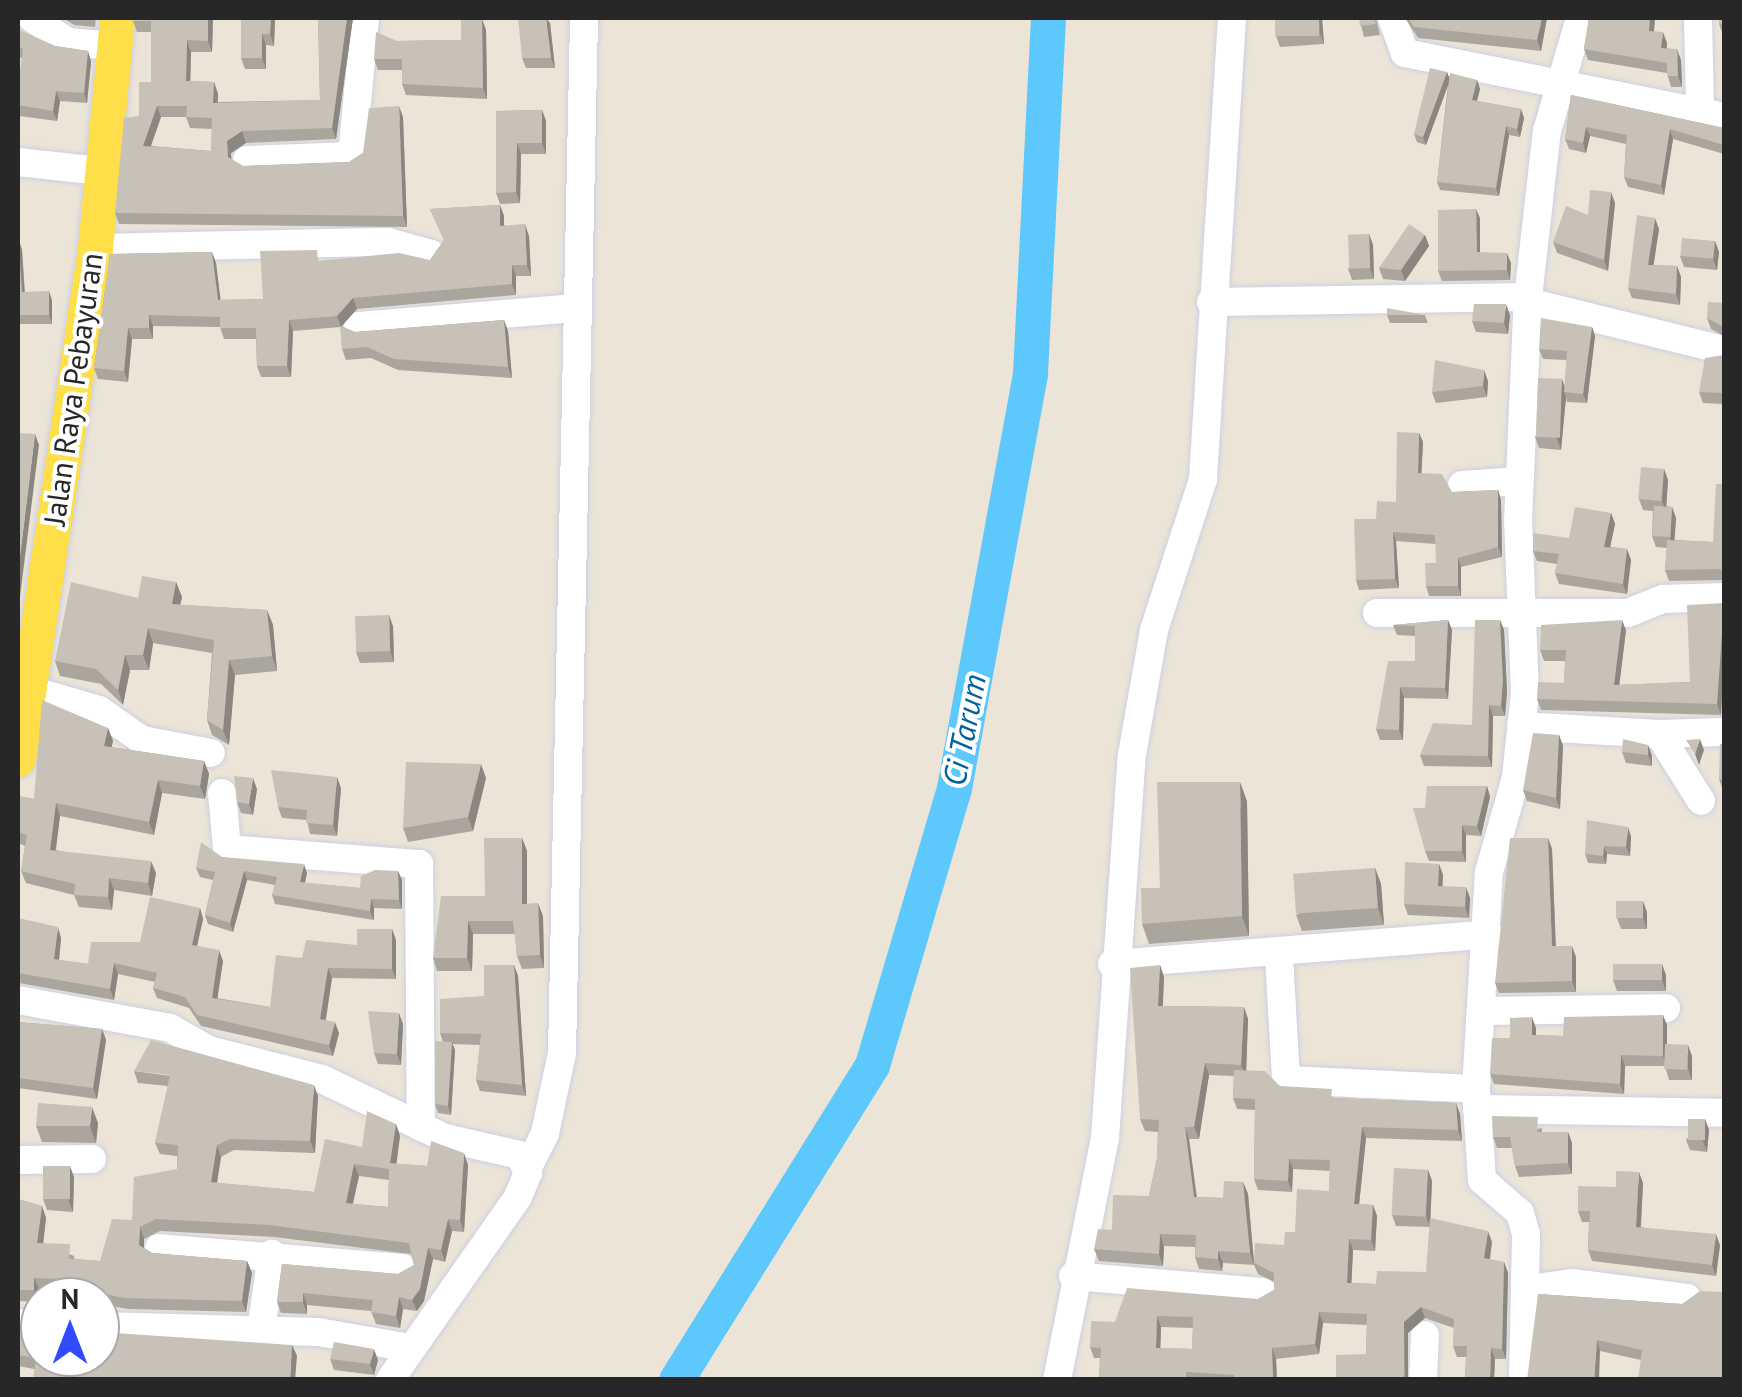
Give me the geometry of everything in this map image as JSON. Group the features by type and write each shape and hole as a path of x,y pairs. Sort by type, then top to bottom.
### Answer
{"main road":[{"name":"Jalan Raya Pebayuran","path":"18,758 94,248 116,32"}],"street":[{"path":"32,18 68,42 116,32"},
{"path":"248,160 352,156 365,18"},
{"path":"390,1380 474,1271 545,1133 562,1053 584,18"},
{"path":"1057,1380 1073,1276 1105,1138 1112,964 1149,657 1202,478 1232,18"},
{"path":"1392,18 1405,52 1712,113 1698,18"},
{"path":"1522,1380 1528,1289 1520,1213 1482,1180 1477,1099 1490,934 1490,872 1521,726 1519,481 1528,300 1557,81 1580,18"},
{"path":"18,162 101,170"},
{"path":"94,248 388,242 432,254"},
{"path":"1212,302 1528,300 1724,350"},
{"path":"358,326 576,308"},
{"path":"1462,485 1519,481"},
{"path":"1377,614 1521,610 1628,613 1663,599 1724,597"},
{"path":"27,688 99,710 142,740 211,753"},
{"path":"1521,726 1660,734 1724,732"},
{"path":"1660,734 1700,801"},
{"path":"222,793 227,848 419,864 421,1127"},
{"path":"1112,964 1279,958 1490,934"},
{"path":"1279,958 1286,1080 1477,1099 1724,1113"},
{"path":"18,1000 170,1028 209,1050 322,1079 421,1127 516,1153 528,1167"},
{"path":"1484,1010 1666,1008"},
{"path":"18,1160 92,1159"},
{"path":"159,1248 272,1254 404,1268"},
{"path":"261,1330 272,1254"},
{"path":"1073,1276 1263,1292"},
{"path":"1528,1289 1572,1283 1687,1298"},
{"path":"120,1326 261,1330 411,1348"},
{"path":"1423,1380 1425,1335"}],"building":[{"path":"132,18 208,18 208,41 187,40 186,81 214,82 213,103 320,100 318,18 347,18 332,128 242,131 227,141 228,157 243,166 349,162 363,153 369,108 399,106 403,216 115,213 124,118 139,116 139,82 151,82 151,21","holes":["157,106 187,106 186,117 212,118 211,151 143,146"]},
{"path":"241,18 271,18 270,34 262,34 262,58 241,58"},
{"path":"518,18 546,18 551,58 522,58"},
{"path":"1275,18 1319,18 1319,36 1275,36"},
{"path":"1359,18 1374,18 1376,24 1360,26"},
{"path":"1408,18 1542,18 1537,40 1414,27"},
{"path":"1589,18 1650,18 1649,31 1663,32 1661,48 1677,49 1678,76 1667,76 1667,63 1584,49"},
{"path":"461,19 482,19 483,88 402,84 402,59 374,59 376,32 397,41 461,40"},
{"path":"18,26 19,30 55,46 88,51 84,93 56,91 53,111 18,105 23,49 18,47"},
{"path":"1430,68 1447,72 1423,137 1414,134"},
{"path":"1450,73 1477,80 1472,100 1521,109 1517,129 1506,126 1496,188 1437,182"},
{"path":"1571,95 1724,128 1724,145 1670,129 1661,185 1624,177 1627,135 1586,127 1583,143 1565,139"},
{"path":"542,110 542,143 517,143 516,192 496,193 496,111"},
{"path":"1590,190 1611,192 1604,260 1553,242 1566,206 1588,215"},
{"path":"500,205 500,226 525,224 527,265 512,265 512,284 353,298 337,316 289,320 287,366 257,366 256,328 220,328 220,317 149,315 149,328 128,328 124,371 94,368 110,254 212,252 218,300 263,299 260,251 317,250 318,261 399,253 430,260 444,240 430,209"},
{"path":"1476,209 1477,252 1507,253 1507,270 1438,271 1438,210"},
{"path":"1637,215 1655,218 1648,265 1677,266 1676,294 1628,288"},
{"path":"1409,224 1425,235 1401,270 1379,268"},
{"path":"1369,234 1370,268 1349,269 1348,235"},
{"path":"1682,238 1715,241 1713,259 1680,256"},
{"path":"18,240 22,292 49,291 49,315 18,315"},
{"path":"1708,302 1724,303 1724,327 1707,318"},
{"path":"1474,304 1506,304 1504,323 1472,321"},
{"path":"1387,308 1425,315 1387,315"},
{"path":"1541,318 1592,327 1583,394 1564,392 1567,351 1539,349"},
{"path":"504,320 508,367 394,359 367,347 342,349 340,326 355,332"},
{"path":"1724,355 1724,393 1699,392 1705,358"},
{"path":"1435,360 1484,370 1483,386 1432,392"},
{"path":"1538,378 1562,379 1560,438 1536,437"},
{"path":"1397,432 1419,433 1418,473 1442,474 1452,492 1498,490 1498,547 1458,558 1458,586 1426,586 1425,563 1436,563 1435,535 1393,532 1395,579 1356,580 1354,519 1376,519 1377,501 1396,502"},
{"path":"18,433 35,434 18,572"},
{"path":"1641,467 1664,469 1661,501 1638,499"},
{"path":"1716,484 1724,484 1724,573 1720,569 1665,570 1667,540 1713,542"},
{"path":"1654,506 1672,507 1670,537 1652,536"},
{"path":"1575,507 1611,513 1604,547 1627,549 1623,584 1555,573 1559,554 1533,551 1533,533 1569,538"},
{"path":"142,576 176,582 172,604 267,610 272,656 229,660 223,730 207,720 214,640 148,628 143,655 125,655 118,690 96,669 55,661 71,582 138,598"},
{"path":"1724,603 1717,704 1537,699 1538,682 1564,683 1566,650 1540,650 1541,625 1622,620 1614,685 1690,682 1687,605"},
{"path":"389,615 390,651 356,652 355,616"},
{"path":"1448,620 1445,688 1400,687 1399,730 1376,729 1388,661 1415,661 1415,626 1393,625"},
{"path":"1475,620 1500,620 1501,706 1489,705 1488,756 1420,755 1433,723 1472,725"},
{"path":"42,700 108,728 104,746 204,761 200,786 158,780 149,822 56,803 50,850 151,861 148,883 109,878 108,897 74,895 75,884 21,871 27,835 18,832 18,796 34,799"},
{"path":"1533,733 1559,735 1556,798 1523,790"},
{"path":"1623,739 1648,745 1648,755 1622,752"},
{"path":"1700,739 1695,754 1686,740"},
{"path":"1720,744 1724,744 1724,780 1719,779"},
{"path":"406,762 481,764 468,817 403,828"},
{"path":"271,770 337,777 333,825 306,823 307,810 278,807"},
{"path":"234,776 253,778 249,804 237,802"},
{"path":"1157,782 1240,782 1242,916 1142,924 1141,888 1160,888"},
{"path":"1427,786 1487,786 1477,826 1462,825 1462,851 1425,851 1413,808 1425,808"},
{"path":"1587,820 1628,827 1626,847 1604,846 1603,856 1585,854"},
{"path":"484,838 522,838 522,904 538,903 540,955 517,956 513,921 468,921 467,958 433,958 441,896 485,896"},
{"path":"1510,838 1548,838 1552,946 1572,946 1572,981 1495,983"},
{"path":"201,842 222,857 304,864 300,882 360,888 361,876 375,870 398,871 399,900 371,899 370,911 272,895 277,877 244,871 230,923 205,915 215,872 196,868"},
{"path":"1405,862 1439,864 1438,886 1466,887 1465,907 1404,904"},
{"path":"1375,868 1378,908 1296,914 1293,874"},
{"path":"150,897 200,908 192,945 219,950 212,998 270,1007 276,955 302,958 306,940 357,945 357,929 392,929 392,969 328,968 320,1019 335,1022 329,1045 197,1015 185,997 153,988 157,973 114,963 110,989 18,973 18,918 58,927 54,959 88,964 91,942 140,942"},
{"path":"1616,901 1643,901 1643,918 1616,918"},
{"path":"1613,964 1662,964 1662,980 1613,980"},
{"path":"484,965 514,965 522,1085 476,1080 481,1034 440,1033 440,999 484,996"},
{"path":"1160,965 1158,1006 1244,1007 1241,1065 1205,1063 1194,1127 1185,1127 1194,1197 1223,1198 1224,1181 1243,1182 1250,1253 1218,1251 1218,1259 1195,1257 1196,1235 1160,1234 1159,1254 1094,1249 1098,1229 1112,1230 1113,1195 1149,1196 1159,1120 1140,1119 1130,968"},
{"path":"368,1011 399,1013 397,1054 374,1053"},
{"path":"1663,1015 1663,1056 1621,1055 1620,1084 1490,1074 1492,1038 1510,1038 1510,1018 1532,1017 1532,1035 1563,1036 1564,1017"},
{"path":"18,1022 102,1029 93,1088 18,1078"},
{"path":"151,1040 314,1085 310,1141 230,1139 217,1145 211,1182 314,1192 325,1139 362,1147 367,1111 396,1124 390,1163 427,1166 431,1141 464,1153 460,1220 448,1219 441,1250 428,1248 420,1289 412,1300 399,1297 396,1316 371,1312 373,1300 303,1293 303,1302 277,1302 282,1264 398,1274 414,1265 409,1243 269,1225 156,1219 140,1227 139,1245 152,1253 247,1261 242,1301 124,1298 120,1297 120,1277 20,1277 18,1290 18,1199 42,1206 37,1243 70,1244 69,1259 100,1261 112,1219 132,1220 134,1177 177,1169 178,1145 155,1143 170,1075 134,1071","holes":["354,1164 389,1169 388,1207 346,1203"]},
{"path":"435,1041 452,1042 448,1106 435,1104"},
{"path":"1665,1044 1688,1045 1687,1070 1664,1069"},
{"path":"1234,1070 1265,1071 1280,1086 1332,1089 1331,1098 1456,1103 1458,1130 1362,1127 1354,1204 1373,1205 1371,1240 1349,1239 1347,1283 1376,1284 1377,1271 1426,1272 1430,1218 1488,1231 1484,1258 1504,1262 1502,1349 1491,1348 1490,1380 1465,1380 1467,1346 1453,1346 1454,1319 1421,1307 1404,1322 1404,1377 1336,1380 1336,1355 1366,1354 1367,1314 1319,1312 1315,1344 1272,1348 1273,1380 1234,1380 1234,1375 1186,1372 1186,1380 1099,1380 1101,1348 1090,1347 1091,1321 1115,1322 1127,1288 1258,1299 1274,1290 1274,1273 1254,1263 1255,1243 1284,1245 1285,1232 1295,1232 1297,1189 1329,1191 1330,1160 1289,1159 1288,1181 1254,1179 1255,1099 1233,1098","holes":["1157,1316 1193,1317 1192,1349 1156,1348"]},
{"path":"38,1103 92,1107 90,1126 36,1126"},
{"path":"1492,1116 1538,1117 1537,1132 1568,1132 1568,1163 1515,1166 1510,1137 1493,1137"},
{"path":"1688,1119 1705,1119 1705,1140 1688,1140"},
{"path":"43,1166 70,1166 70,1199 43,1199"},
{"path":"1394,1168 1428,1170 1425,1217 1392,1215"},
{"path":"1616,1171 1639,1172 1636,1227 1716,1234 1712,1265 1588,1250 1590,1211 1578,1211 1578,1186 1616,1187"},
{"path":"1700,1291 1724,1292 1724,1380 1638,1380 1642,1350 1597,1340 1594,1380 1527,1380 1538,1294 1682,1304"},
{"path":"120,1333 292,1345 290,1380 33,1380 120,1377"},
{"path":"334,1342 374,1349 370,1364 330,1359"}],"waterway":[{"name":"Ci Tarum","path":"676,1380 872,1065 954,788 1030,373 1048,18"}]}
